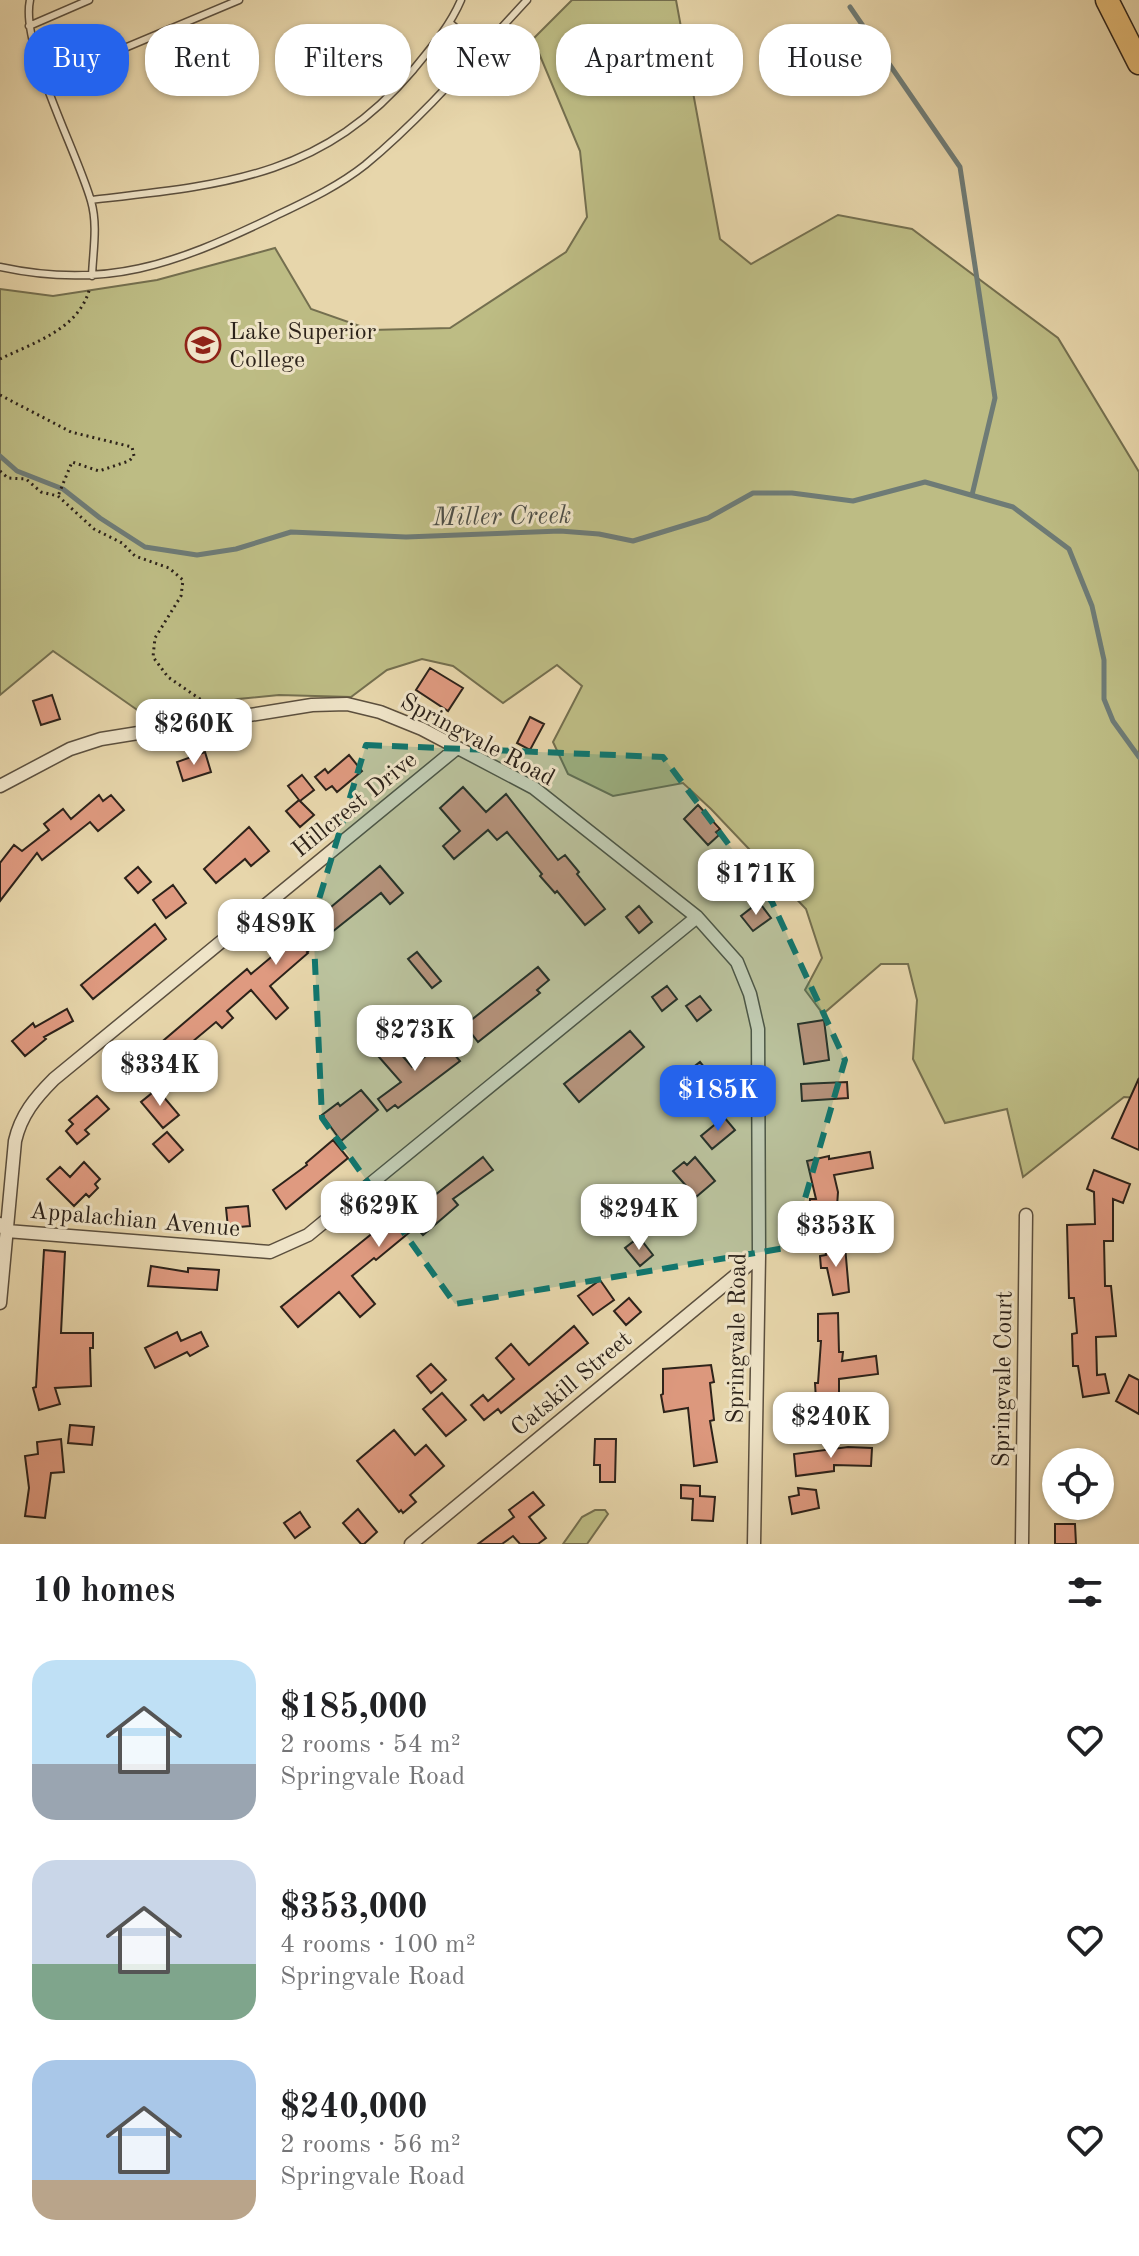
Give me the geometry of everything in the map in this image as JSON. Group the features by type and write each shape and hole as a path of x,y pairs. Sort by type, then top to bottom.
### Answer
{"highway":[{"path":"1107,0 1139,63"}],"street":[{"name":"Springvale Road","path":"0,786 70,749 101,739 312,705 347,704 380,712 534,788 697,917 737,962 750,994 758,1029 759,1256 754,1544"},
{"name":"Hillcrest Drive","path":"0,1303 3,1227 15,1141 19,1122 35,1098 54,1079 457,748"},
{"name":"Appalachian Avenue","path":"3,1227 270,1252 308,1235 697,917"},
{"name":"Springvale Court","path":"1022,1544 1026,1215"},
{"name":"Catskill Street","path":"411,1544 759,1256"}],"lane":[{"path":"29,24 30,0"},
{"path":"34,24 89,0"},
{"path":"129,46 239,0"},
{"path":"91,200 230,182 271,169 322,146 355,126 393,93 450,23 461,0"},
{"path":"505,24 527,0"},
{"path":"52,96 91,200 94,223 92,276"},
{"path":"0,267 45,274 92,276 127,272 186,256 333,187 401,133 437,96"}],"path":[{"path":"0,359 64,326 80,314 92,276"},
{"path":"0,395 71,432 132,447 134,456 129,461 99,471 72,462 58,496"},
{"path":"0,471 8,478 26,479 41,492 58,496 81,513 94,529 122,543 135,556 169,568 183,580 181,596 155,638 153,657 168,677 226,718"}],"highlighted area":[{"path":"366,745 663,757 772,902 845,1060 791,1247 455,1304 322,1118 313,919"}],"shaded area":[{"path":"572,0 676,0 680,24 556,24 556,94 540,56 540,32"},
{"path":"557,96 694,96 720,239 751,264 838,215 912,229 1058,338 1139,472 1139,1098 1124,1097 1023,1177 1007,1109 945,1123 913,1059 917,1000 908,964 881,964 823,1014 805,990 822,958 806,909 711,809 683,783 613,796 568,774 553,742 582,686 557,665 503,703 453,666 422,659 387,670 351,697 279,695 238,699 153,721 53,651 0,695 0,289 53,296 157,280 275,248 311,309 371,330 450,328 566,252 587,217 580,151"},
{"path":"595,1510 605,1510 608,1514 587,1544 563,1544 582,1517"}],"building":[{"path":"430,668 463,688 448,711 416,690"},
{"path":"52,695 60,719 41,725 33,701"},
{"path":"530,717 544,724 530,750 517,743"},
{"path":"205,752 211,772 183,781 177,762"},
{"path":"349,755 362,771 337,792 332,786 326,790 315,777 325,769 328,773"},
{"path":"302,775 314,790 300,801 314,815 300,827 286,811 299,800 288,786"},
{"path":"463,787 486,812 506,794 558,860 565,855 605,909 585,925 540,876 542,874 507,832 497,840 488,830 454,859 443,846 460,831 440,808"},
{"path":"99,795 103,801 111,795 124,810 98,831 90,822 42,860 37,853 0,901 0,863 14,845 22,851 49,830 44,824 63,809 71,819"},
{"path":"698,805 720,829 716,832 719,835 708,845 684,819"},
{"path":"249,827 269,851 251,866 245,859 216,883 204,869"},
{"path":"380,866 403,893 390,904 381,893 270,986 288,1008 276,1019 251,990 227,1011 233,1018 222,1028 216,1022 162,1067 150,1052 247,969 251,974"},
{"path":"138,867 151,882 138,893 125,878"},
{"path":"173,885 186,903 166,918 153,900"},
{"path":"759,902 771,918 753,931 741,916"},
{"path":"639,906 652,922 639,933 626,917"},
{"path":"155,924 166,939 93,999 81,985"},
{"path":"417,952 441,981 432,988 408,959"},
{"path":"538,967 549,980 537,990 540,993 478,1042 465,1025"},
{"path":"667,986 677,999 662,1011 652,997"},
{"path":"700,996 711,1010 697,1021 686,1006"},
{"path":"67,1009 73,1021 44,1037 46,1039 25,1056 12,1041 33,1023 35,1027"},
{"path":"824,1020 829,1060 804,1064 798,1024"},
{"path":"630,1031 644,1047 579,1102 564,1084"},
{"path":"444,1042 460,1061 398,1108 395,1105 387,1111 378,1099 401,1082 379,1057 393,1045 412,1067"},
{"path":"700,1062 709,1073 678,1098 669,1086"},
{"path":"1139,1078 1139,1150 1112,1138"},
{"path":"847,1082 848,1098 802,1101 801,1084"},
{"path":"157,1089 179,1115 163,1128 141,1102"},
{"path":"361,1090 378,1110 341,1141 322,1115"},
{"path":"97,1096 109,1109 85,1130 89,1134 77,1144 66,1131 73,1124 69,1120"},
{"path":"724,1117 735,1130 712,1149 701,1136"},
{"path":"167,1132 183,1150 169,1162 153,1144"},
{"path":"333,1140 348,1158 286,1209 273,1190 307,1165"},
{"path":"870,1152 873,1168 834,1175 838,1192 836,1221 809,1219 810,1199 816,1199 807,1161"},
{"path":"483,1157 493,1170 453,1199 458,1205 423,1235 416,1227 352,1276 375,1304 360,1317 339,1292 298,1327 281,1307 395,1215 415,1201 417,1204 432,1191 435,1195"},
{"path":"695,1157 715,1181 696,1197 673,1171 684,1162 687,1165"},
{"path":"84,1162 100,1179 95,1184 98,1188 74,1206 47,1179 60,1167 70,1177"},
{"path":"1094,1170 1130,1184 1123,1203 1113,1199 1113,1241 1104,1241 1105,1286 1111,1286 1116,1336 1096,1337 1097,1375 1105,1374 1109,1393 1083,1397 1078,1366 1073,1366 1072,1334 1077,1333 1074,1298 1069,1298 1067,1225 1095,1224 1094,1192 1087,1189"},
{"path":"248,1206 250,1226 228,1228 226,1208"},
{"path":"634,1241 637,1245 642,1241 653,1255 640,1266 625,1248"},
{"path":"845,1246 849,1292 833,1295 827,1268 821,1268 820,1256 826,1255 825,1247"},
{"path":"44,1250 65,1252 61,1333 93,1333 93,1348 90,1348 91,1386 55,1388 60,1404 39,1410 33,1388 36,1387"},
{"path":"151,1266 188,1272 188,1268 219,1270 217,1290 148,1286"},
{"path":"600,1280 614,1300 593,1315 578,1296"},
{"path":"629,1298 641,1312 626,1325 614,1311"},
{"path":"838,1313 842,1361 876,1356 878,1374 839,1379 839,1399 816,1400 815,1383 818,1383 821,1341 818,1341 818,1314"},
{"path":"574,1326 588,1343 501,1413 498,1409 484,1420 471,1405 483,1395 488,1401 514,1379 496,1358 511,1344 529,1365"},
{"path":"177,1332 181,1341 201,1332 208,1346 190,1356 187,1352 155,1368 145,1348"},
{"path":"431,1364 446,1380 431,1393 417,1376"},
{"path":"711,1365 714,1420 710,1421 717,1462 694,1466 688,1408 664,1412 661,1395 663,1369"},
{"path":"1129,1375 1139,1380 1139,1414 1116,1401"},
{"path":"442,1393 466,1420 446,1436 423,1409"},
{"path":"821,1400 822,1427 801,1427 800,1401"},
{"path":"70,1425 94,1427 92,1445 68,1443"},
{"path":"394,1430 415,1455 426,1445 444,1466 410,1495 416,1502 403,1513 357,1461"},
{"path":"61,1439 64,1472 51,1473 45,1518 25,1516 29,1488 25,1456 38,1454 37,1442"},
{"path":"595,1439 616,1439 615,1482 600,1482 600,1465 594,1465"},
{"path":"848,1447 872,1448 871,1466 834,1465 834,1471 796,1476 794,1454"},
{"path":"681,1485 700,1486 700,1496 715,1497 713,1521 692,1520 693,1499 681,1498"},
{"path":"798,1488 816,1490 819,1508 792,1514 789,1497 799,1495"},
{"path":"533,1492 544,1505 529,1517 546,1538 538,1544 520,1544 513,1536 502,1544 478,1544 514,1517 509,1510"},
{"path":"358,1509 377,1532 364,1544 343,1523"},
{"path":"300,1512 310,1527 295,1538 284,1523"},
{"path":"1055,1524 1075,1524 1076,1544 1055,1544"}],"waterway":[{"path":"850,7 960,167 995,398 972,495"},
{"name":"Miller Creek","path":"0,456 17,471 63,489 145,547 197,555 236,549 291,532 406,537 560,531 633,541 708,518 753,493 792,493 853,501 925,482 1013,507 1069,549 1092,606 1104,660 1104,699 1113,721 1139,757"}],"place":[{"name":"Lake Superior College","path":"203,345"}]}
